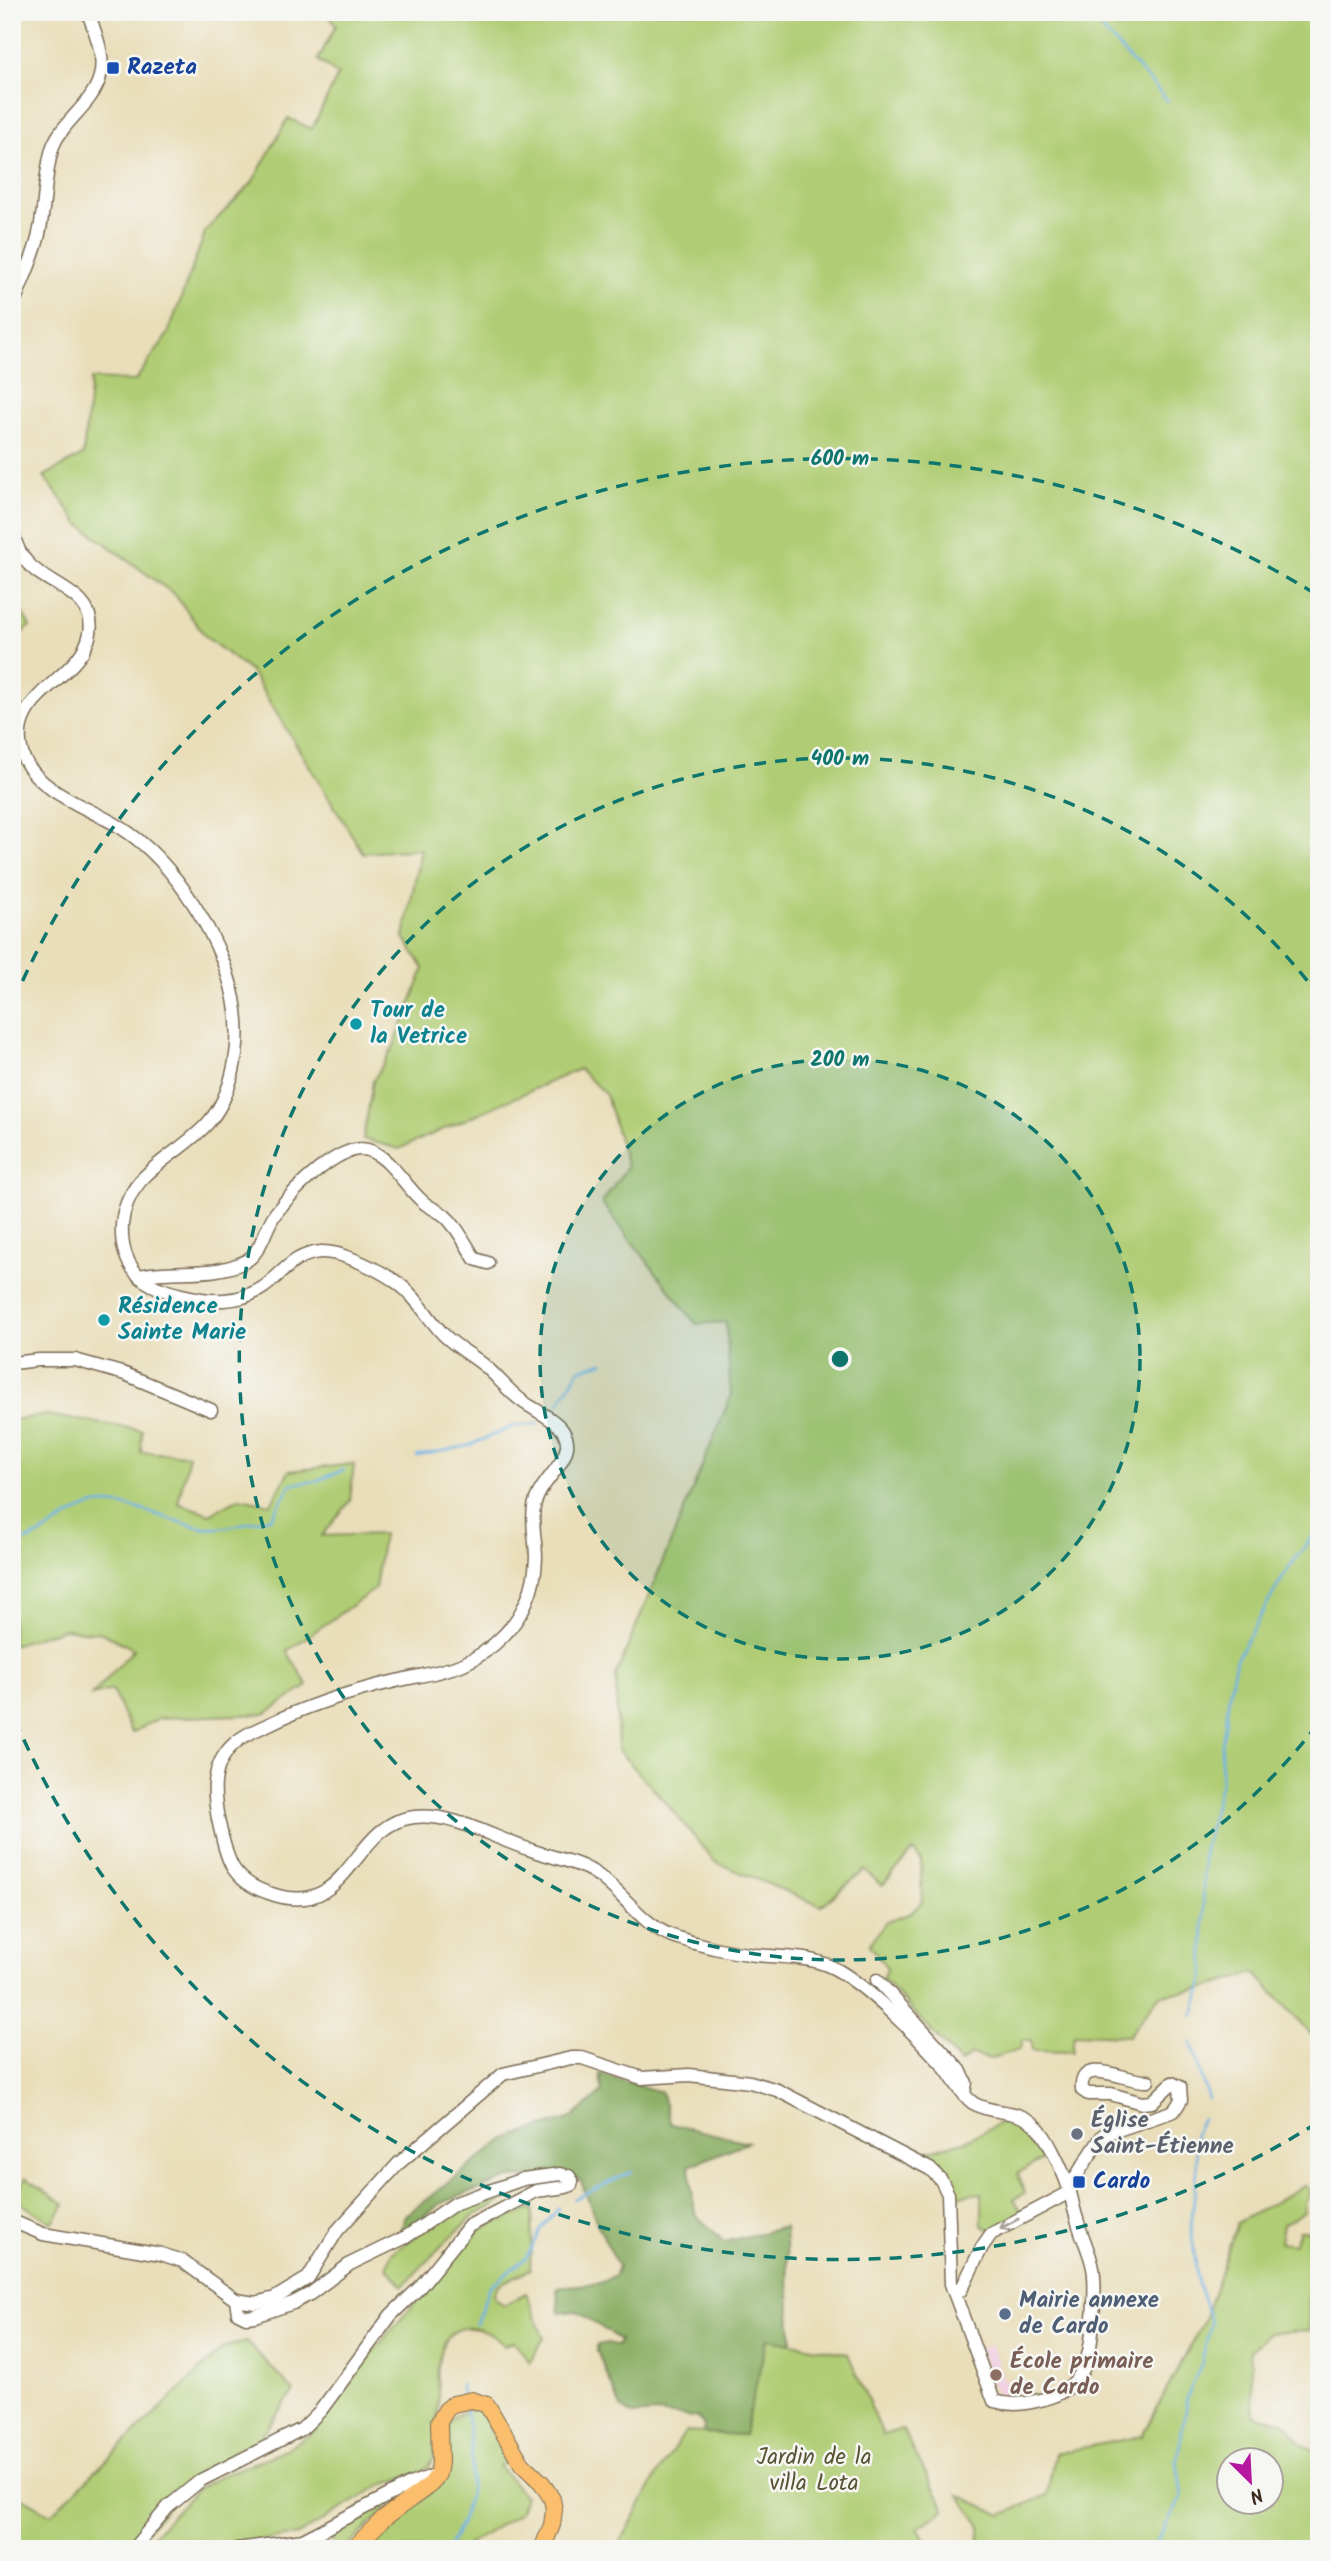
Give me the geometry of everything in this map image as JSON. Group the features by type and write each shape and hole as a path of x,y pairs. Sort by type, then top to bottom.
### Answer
{"main road":[{"path":"353,2549 384,2518 431,2484 438,2474 440,2463 439,2422 453,2404 472,2400 486,2405 522,2464 542,2483 552,2499 554,2510 551,2525 542,2549"}],"street":[{"path":"12,308 37,243 54,144 99,80 102,60 88,12"},
{"path":"12,530 18,549 28,565 80,600 89,616 90,635 81,654 33,698 24,710 17,732 18,747 27,766 41,783 141,841 170,872 208,931 226,968 237,1013 233,1071 223,1102 207,1125 143,1175 129,1198 122,1218 127,1261 146,1283 189,1297 213,1301 239,1299 260,1291 296,1258 317,1252 335,1253 390,1277 409,1292 447,1339 487,1367 517,1398 553,1422 566,1434 568,1441 565,1453 536,1496 533,1513 536,1560 533,1588 523,1613 500,1640 472,1660 446,1672 393,1681 278,1719 242,1737 230,1747 221,1760 215,1778 214,1796 228,1860 239,1877 255,1888 290,1900 310,1898 336,1883 389,1824 414,1817 444,1818 529,1850 584,1867 599,1875 655,1928 679,1938 748,1954 807,1958 835,1968 888,2010 942,2064 974,2104 1023,2117 1040,2129 1069,2189 1094,2270 1092,2341 1084,2369 1073,2386 1058,2396 1017,2405 1003,2405 994,2401 950,2275 948,2194 941,2180 930,2169 777,2090 750,2082 689,2074 642,2078 589,2058 571,2058 503,2074 399,2163 337,2231 308,2278 275,2298 255,2303 236,2300 182,2261 129,2247 43,2234 12,2221"},
{"path":"139,1276 217,1270 245,1262 256,1253 267,1225 307,1179 345,1151 359,1148 372,1151 423,1202 443,1214 457,1228 475,1259 488,1263"},
{"path":"12,1363 75,1360 125,1374 211,1410"},
{"path":"877,1980 960,2070 966,2082 964,2092"},
{"path":"955,2295 961,2290 991,2234 1069,2189 1088,2154 1107,2132 1149,2121 1174,2110 1181,2100 1181,2091 1177,2084 1169,2084 1152,2102 1142,2103 1111,2094 1088,2094 1082,2091 1085,2076 1097,2071 1110,2072 1124,2079 1148,2081"},
{"path":"133,2549 168,2507 201,2480 302,2429 321,2410 391,2315 419,2288 469,2225 536,2190 566,2187 572,2181 569,2176 560,2175 523,2179 456,2203 406,2238 350,2264 293,2304 246,2317 238,2313 236,2300"},
{"path":"237,2549 303,2540 410,2484 438,2474"}],"shaded area":[{"name":"École primaire de Cardo","path":"991,2345 1003,2379 1013,2395 1003,2401 993,2386 979,2349"}],"green space":[{"path":"326,12 1319,12 1319,2043 1255,1973 1205,1988 1160,1995 1128,2036 1074,2034 1072,2052 1032,2051 1031,2041 1022,2041 1020,2049 989,2059 971,2054 961,2063 882,1978 887,1968 869,1945 886,1922 911,1913 922,1902 921,1860 913,1851 882,1886 865,1870 821,1906 715,1862 618,1750 616,1675 731,1396 726,1322 696,1324 602,1203 627,1167 606,1095 579,1069 399,1149 363,1139 373,1081 394,1046 424,969 404,937 421,849 363,853 251,672 206,637 175,595 79,524 44,476 83,455 91,379 135,381 168,334 206,230 252,183 288,118 312,129 338,75 318,60 336,25"},
{"path":"12,595 30,626 12,643"},
{"path":"45,1415 142,1430 141,1452 189,1455 178,1503 210,1514 239,1498 271,1504 289,1471 354,1464 350,1501 322,1536 383,1534 375,1589 287,1651 308,1686 265,1714 159,1718 132,1733 112,1690 92,1695 134,1649 102,1633 64,1629 12,1645 12,1420"},
{"path":"600,2074 661,2092 671,2124 748,2142 689,2166 695,2214 724,2242 785,2227 792,2343 767,2339 744,2435 703,2433 704,2425 697,2417 655,2413 632,2415 621,2408 597,2351 597,2345 608,2343 618,2346 620,2340 577,2311 559,2313 557,2287 600,2283 614,2277 618,2266 581,2181 572,2175 509,2178 442,2203 399,2234 406,2215 505,2139 572,2118 602,2092"},
{"path":"1017,2121 1028,2131 1042,2159 1017,2174 1025,2193 1014,2199 1022,2213 992,2230 982,2226 982,2193 955,2196 944,2172 930,2163 928,2151 967,2140 999,2123"},
{"path":"26,2178 65,2204 52,2223 13,2198"},
{"path":"532,2182 533,2186 475,2215 403,2286 387,2268 391,2254 447,2213"},
{"path":"1305,2185 1311,2192 1304,2203 1304,2212 1283,2224 1280,2242 1294,2244 1299,2230 1308,2231 1309,2331 1268,2333 1250,2351 1254,2416 1285,2422 1301,2443 1319,2455 1319,2549 978,2549 981,2526 959,2495 1002,2515 1047,2495 1055,2453 1142,2436 1204,2320 1237,2223"},
{"path":"533,2208 530,2269 498,2285 493,2296 504,2305 526,2293 544,2338 530,2362 514,2341 504,2345 478,2329 460,2329 453,2333 446,2341 439,2358 436,2433 433,2460 429,2466 418,2473 380,2486 298,2535 209,2549 140,2549 196,2490 220,2476 278,2453 317,2430 374,2350 479,2229"},
{"name":"Jardin de la villa Lota","path":"767,2338 848,2354 883,2435 902,2429 945,2509 918,2528 933,2549 617,2549 654,2480 685,2432 744,2435"},
{"path":"247,2342 294,2391 258,2440 194,2478 129,2549 12,2549 12,2492 51,2514 224,2347"},
{"path":"480,2409 507,2461 499,2466 525,2497 519,2513 461,2549 370,2549 431,2492 445,2429 454,2417 467,2410"},
{"path":"384,2505 385,2510 345,2549 341,2549 328,2536 344,2523"}],"waterway":[{"path":"1086,12 1168,101"},
{"path":"559,1403 580,1369 603,1362"},
{"path":"417,1456 468,1446 514,1426 538,1424"},
{"path":"12,1542 35,1537 80,1511 105,1504 130,1507 204,1528 238,1525 272,1517 291,1484 316,1481 344,1470"},
{"path":"1193,2017 1204,1979 1203,1854 1221,1781 1221,1752 1236,1659 1280,1582 1319,1529"},
{"path":"1191,2042 1208,2099"},
{"path":"1152,2549 1182,2497 1177,2462 1187,2397 1201,2365 1211,2321 1198,2284 1191,2226 1197,2171 1195,2134 1202,2118"},
{"path":"574,2199 632,2172"},
{"path":"476,2324 489,2287 526,2258 542,2228 559,2208"},
{"path":"460,2384 462,2395"},
{"path":"447,2549 463,2515 471,2481 471,2445 465,2408"}],"place":[{"name":"Razeta","path":"113,68"},
{"name":"Tour de la Vetrice","path":"356,1024"},
{"name":"Résidence Sainte Marie","path":"104,1320"},
{"name":"Église Saint-Étienne","path":"1077,2134"},
{"name":"Cardo","path":"1079,2182"},
{"name":"Mairie annexe de Cardo","path":"1005,2314"},
{"name":"École primaire de Cardo","path":"996,2375"}]}
